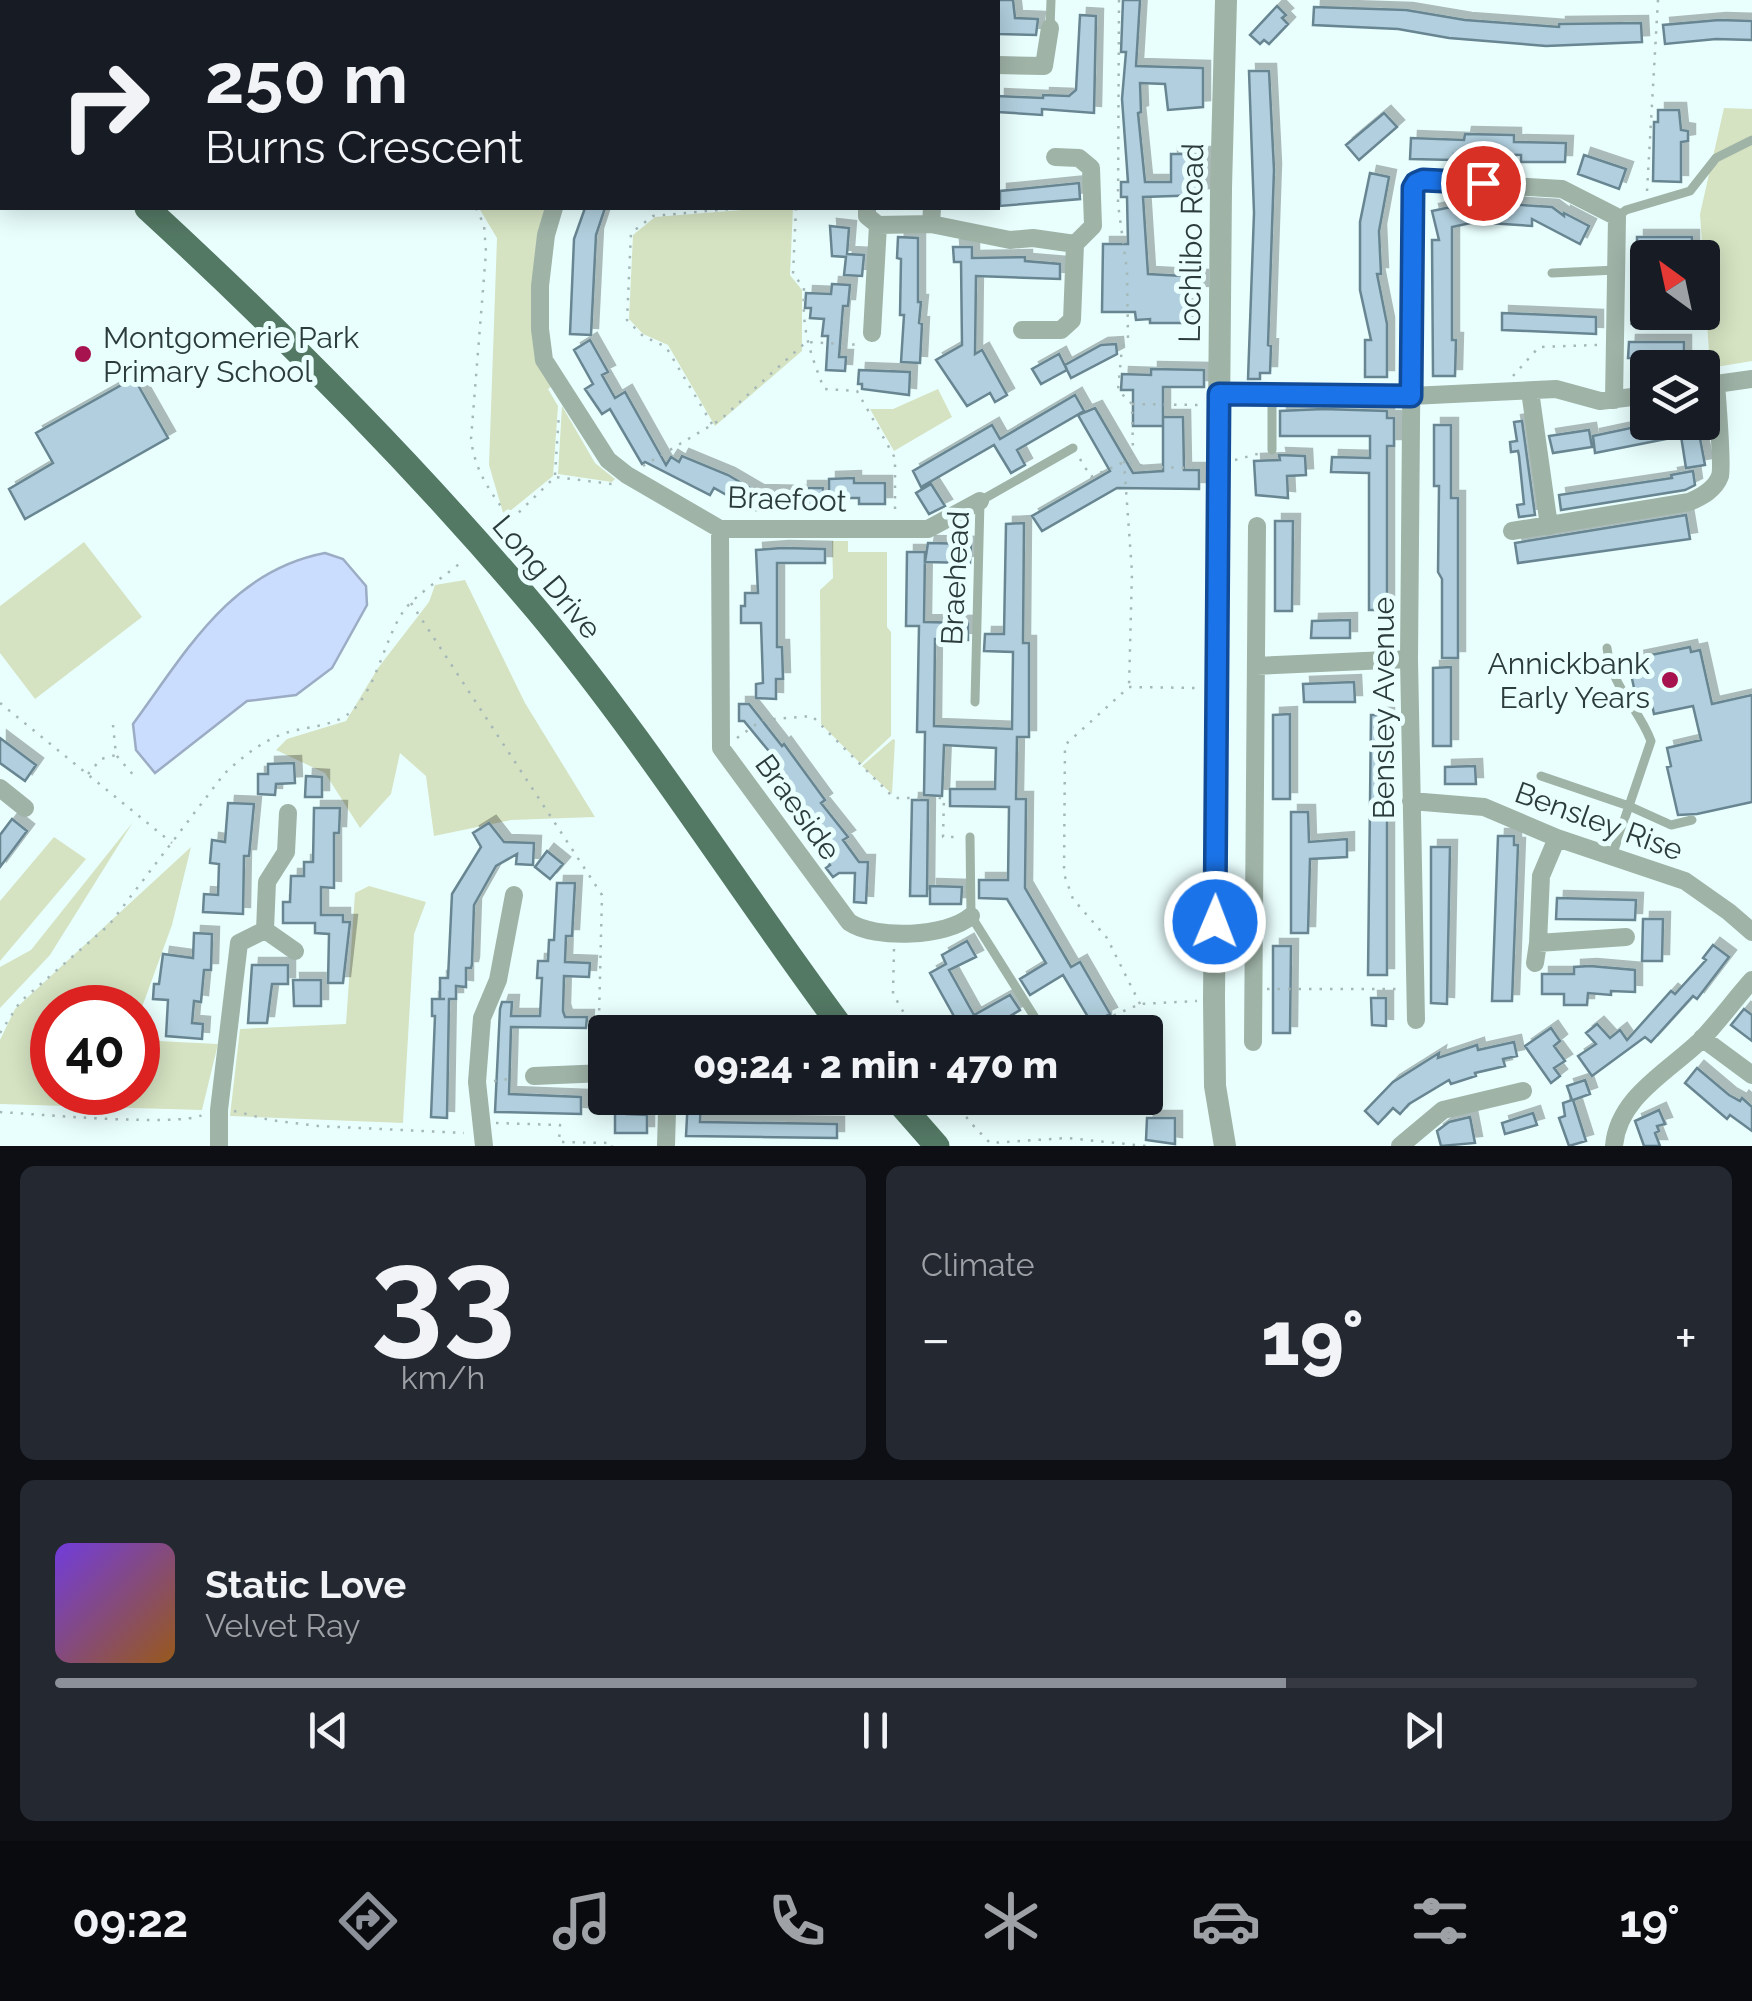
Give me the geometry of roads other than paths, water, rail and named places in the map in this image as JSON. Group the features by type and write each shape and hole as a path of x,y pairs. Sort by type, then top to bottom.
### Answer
{"main road":[{"name":"Long Drive","path":"148,210 374,430 478,550 538,612 641,746 833,1015"},
{"path":"910,1115 937,1146"}],"street":[{"name":"Lochlibo Road","path":"1225,1146 1215,1086 1214,1000 1226,0"},
{"path":"1000,65 1044,66 1050,28"},
{"path":"1022,330 1060,330 1068,326 1072,320 1075,244 1093,226 1091,168 1079,158 1054,157"},
{"name":"Bensley Avenue","path":"1416,1020 1409,659 1412,207 1416,183 1423,180 1562,189 1616,217"},
{"name":"Braefoot","path":"553,210 546,235 540,329 544,360 608,460 628,475 720,529 928,529 980,501"},
{"path":"866,210 867,216 878,225 932,216 1010,240 1033,238 1075,244"},
{"path":"1614,400 1623,270 1616,217"},
{"path":"872,333 878,225"},
{"path":"1720,383 1752,379"},
{"path":"1219,399 1272,394 1411,396 1556,389 1600,401 1630,398"},
{"path":"1530,391 1549,526"},
{"path":"1512,531 1702,497 1721,474 1717,440"},
{"path":"1253,1042 1257,526"},
{"name":"Braeside","path":"720,529 721,748 849,922 859,929 888,934 952,929 971,916"},
{"path":"1256,666 1409,659"},
{"name":"Bensley Rise","path":"1411,801 1484,807 1557,838 1685,881 1752,932"},
{"path":"265,930 267,882 286,852 288,813"},
{"path":"1535,962 1541,876 1557,838"},
{"path":"484,1134 478,1082 482,1018 498,980 514,895"},
{"path":"265,930 294,951"},
{"path":"220,1146 219,1110 239,944 265,930"},
{"path":"1538,943 1626,937"},
{"path":"1614,1146 1616,1127 1635,1098 1702,1038 1752,980"},
{"path":"1702,1038 1752,1075"},
{"path":"534,1076 588,1074"},
{"path":"1400,1146 1443,1110 1523,1091"},
{"path":"666,1146 668,1115"}],"lane":[{"path":"1050,28 1051,0"},
{"path":"1616,217 1626,210 1690,190 1716,158 1752,140"},
{"path":"1552,273 1623,270"},
{"path":"1272,394 1272,450"},
{"name":"Braehead","path":"975,702 980,501 1073,448"},
{"path":"1607,648 1618,688 1646,726 1651,741 1612,856"},
{"path":"1540,776 1629,806 1671,825 1692,820"},
{"path":"970,837 971,916 1033,1015"}],"water":[{"path":"325,553 343,559 366,586 367,605 332,668 296,695 247,701 155,773 136,750 133,724 192,643 236,596 262,577"}],"place":[{"name":"Montgomerie Park Primary School","path":"83,354"},
{"name":"Annickbank Early Years","path":"1670,680"}]}
